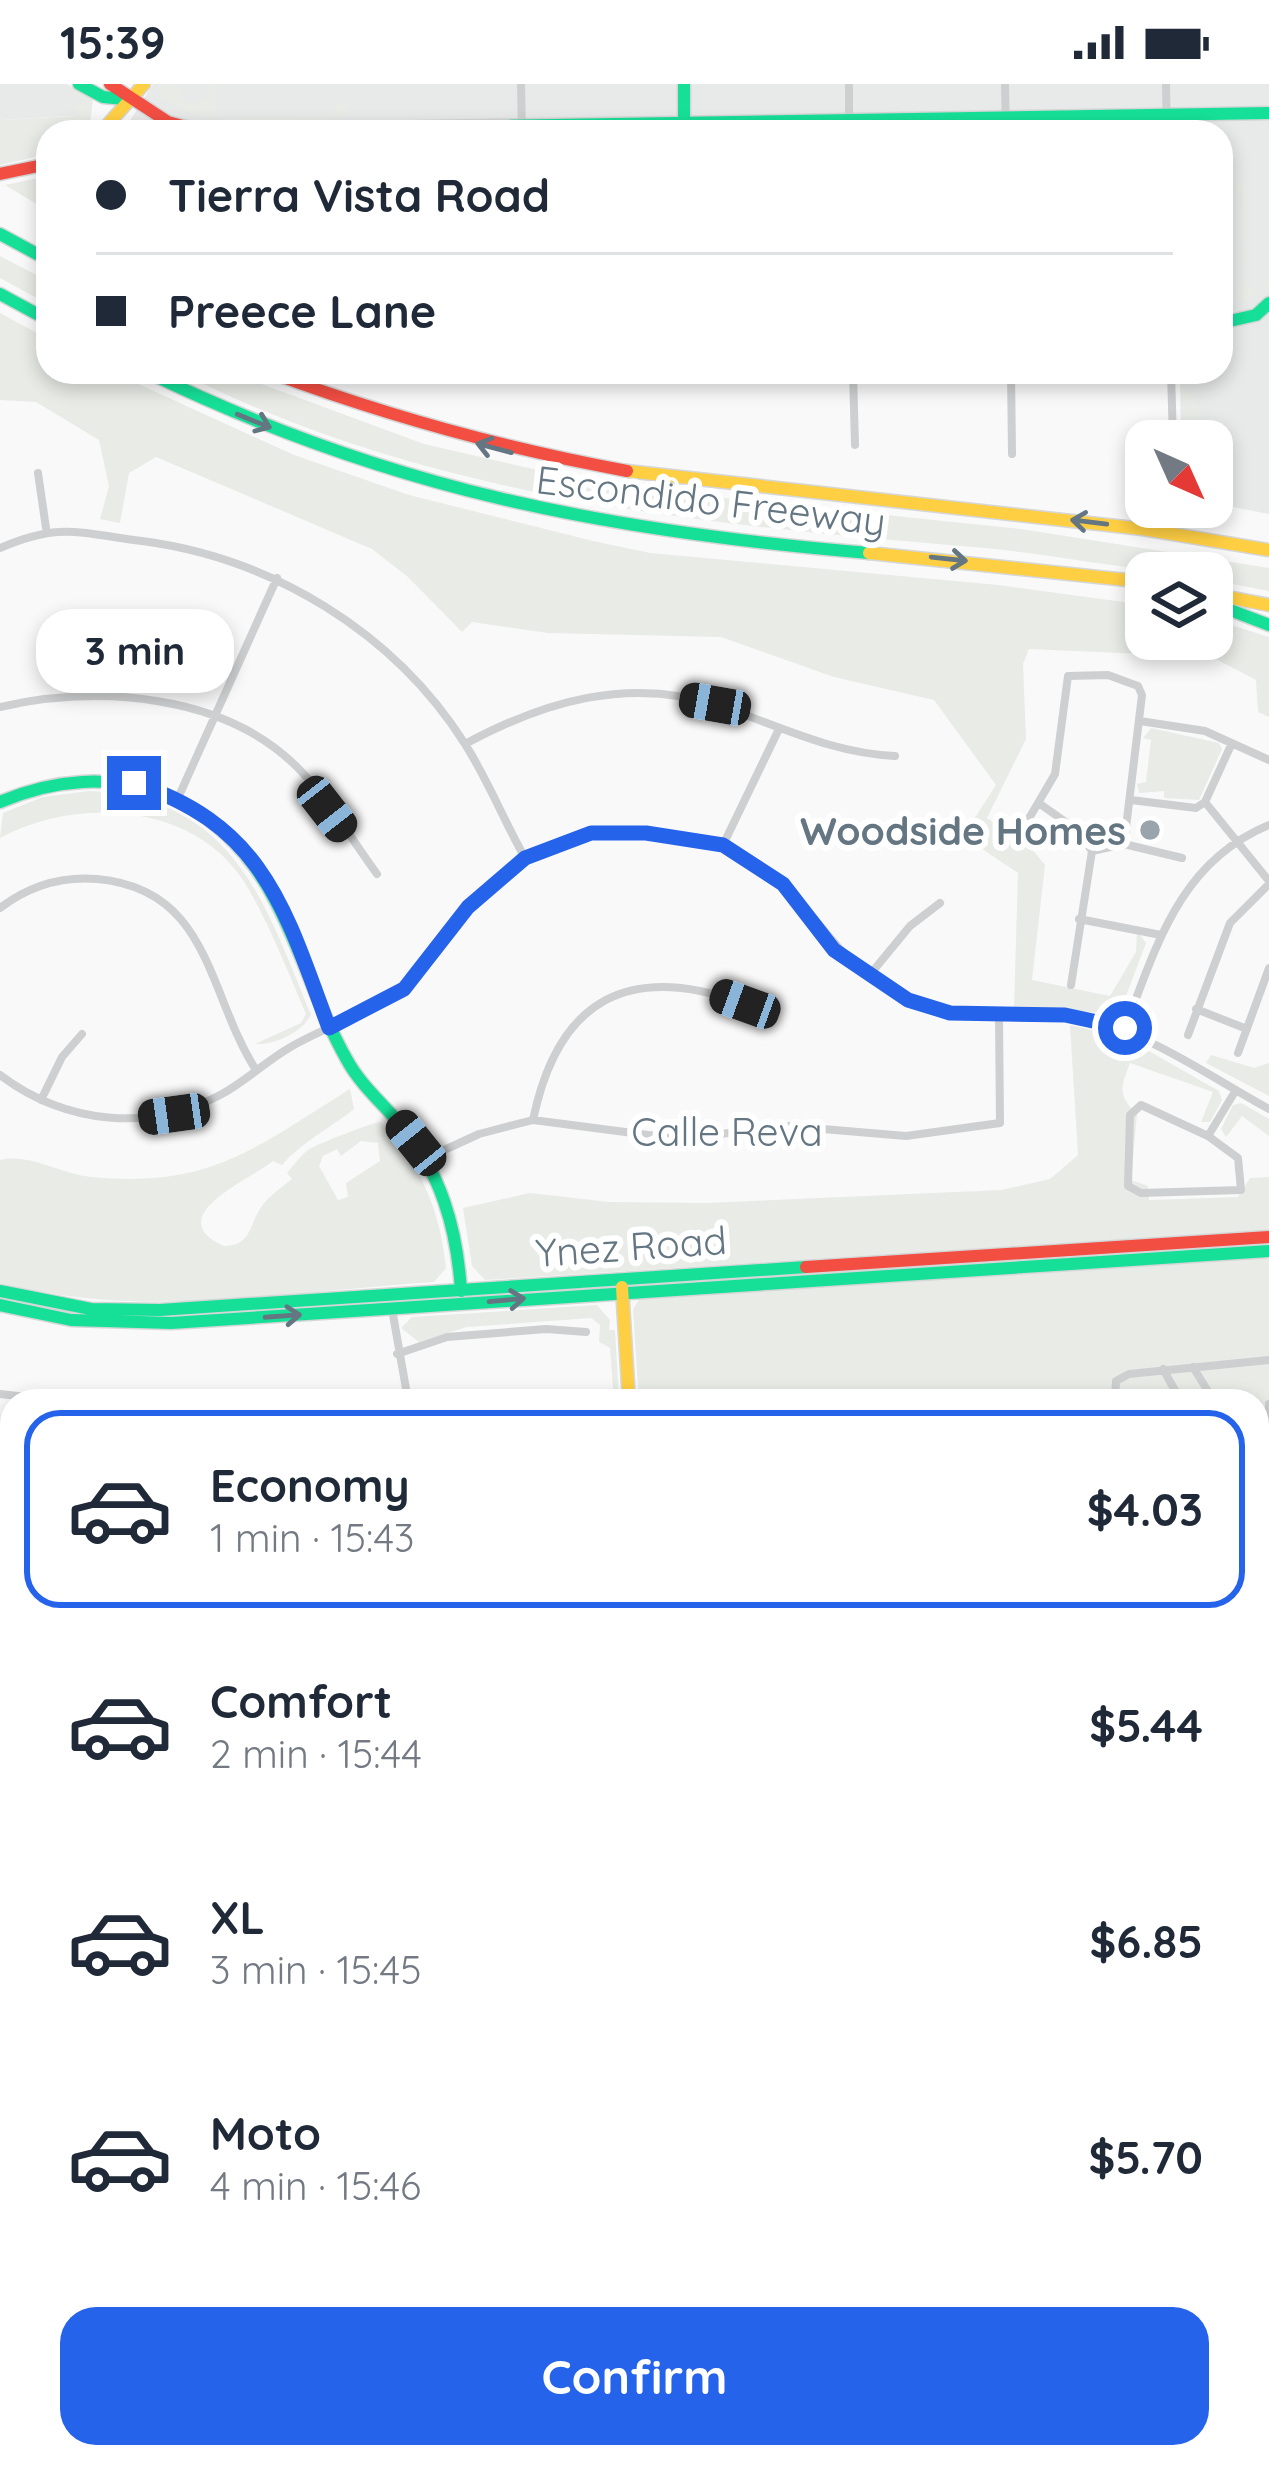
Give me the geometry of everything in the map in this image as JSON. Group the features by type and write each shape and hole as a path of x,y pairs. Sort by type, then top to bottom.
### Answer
{"main road":[{"path":"80,84 103,97 128,100"},
{"path":"110,84 165,120"},
{"path":"128,100 130,84"},
{"path":"111,120 144,84"},
{"path":"683,84 684,120"},
{"path":"1095,120 1269,113"},
{"path":"0,174 36,166"},
{"path":"0,235 36,254"},
{"path":"0,294 36,314"},
{"path":"1233,320 1256,315 1269,303"},
{"name":"Escondido Freeway","path":"172,384 357,460 578,518 700,537 1125,580"},
{"name":"Escondido Freeway","path":"303,384 449,435 579,466 1205,537 1269,550"},
{"path":"1205,537 1269,540"},
{"path":"1233,601 1269,605"},
{"path":"1233,609 1269,625"},
{"path":"0,802 34,786 93,778 178,798 210,816 250,854 273,891 329,1028 350,1066 427,1158 454,1231 462,1304"},
{"name":"Ynez Road","path":"0,1305 71,1320 134,1323 462,1304 622,1284 1269,1237"},
{"name":"Ynez Road","path":"0,1291 129,1311 461,1288 1269,1251"},
{"path":"622,1284 627,1389"}],"street":[{"path":"521,84 522,120"},
{"path":"849,84 849,120"},
{"path":"1005,84 1006,120"},
{"path":"1166,84 1167,120"},
{"path":"853,384 855,445"},
{"path":"1011,384 1012,454"},
{"path":"1171,384 1172,420"},
{"path":"38,473 46,528"},
{"path":"0,548 46,528 169,544 277,578 346,619 403,666 465,744 525,858"},
{"path":"178,798 277,578"},
{"path":"1021,832 1040,804 1062,747 1068,676 1108,674 1138,686 1140,721 1124,844"},
{"path":"465,744 528,710 646,692 715,704 846,754 895,756"},
{"path":"0,707 93,693 215,718 262,739 301,770 377,874"},
{"path":"1140,721 1200,730 1269,760"},
{"path":"723,845 779,729"},
{"path":"1131,800 1196,808 1205,802 1232,743"},
{"path":"1187,1035 1230,923 1269,882 1239,838 1205,802"},
{"path":"1040,804 1077,830 1092,851 1071,985"},
{"path":"1125,1028 1161,935 1189,882 1239,838 1269,824"},
{"path":"0,1076 41,1100 86,1114 140,1119 202,1104 404,989 468,907 525,858 591,833 646,833 723,845 783,884 834,950 908,1000 950,1013 1065,1015 1125,1028 1269,1108"},
{"path":"1092,851 1124,844 1182,858"},
{"path":"0,908 48,882 80,878 122,883 158,898 200,944 256,1070"},
{"path":"868,977 910,926 940,903"},
{"path":"1079,920 1161,935"},
{"path":"1238,1053 1269,968"},
{"path":"533,1120 542,1074 560,1041 608,1000 634,988 669,983 745,1004"},
{"path":"1196,1009 1247,1029"},
{"name":"Calle Reva","path":"427,1158 479,1134 533,1120 679,1139 787,1126 906,1136 1000,1123 999,1017"},
{"path":"41,1100 62,1057 82,1034"},
{"path":"1208,1136 1236,1090"},
{"path":"1136,1106 1208,1136 1242,1162 1244,1184 1237,1193 1141,1192 1128,1186 1130,1115 1136,1106"},
{"path":"392,1309 405,1389"},
{"path":"397,1354 447,1337 546,1329 586,1332"},
{"path":"1116,1389 1116,1382 1163,1369 1269,1360"},
{"path":"1192,1366 1206,1389"},
{"path":"1163,1369 1174,1389"}],"shaded area":[{"path":"0,84 67,84 93,98 85,115 0,120"},
{"path":"153,84 1269,84 1269,514 1233,507 1233,420 1181,420 1180,384 1233,384 1233,120 130,120"},
{"path":"157,84 179,84 180,98 194,105 208,98 208,84 216,84 216,118 194,115 161,98"},
{"path":"75,89 93,98 91,120 36,120 36,157 0,165 0,120 75,116 76,106 88,103 71,93 65,97"},
{"path":"336,103 349,104 343,117 226,120 226,118 335,116"},
{"path":"36,179 36,204 5,185"},
{"path":"1236,183 1247,183 1248,286 1255,291 1269,277 1269,284 1247,302 1237,296 1237,287 1245,286 1244,192 1235,191"},
{"path":"0,256 36,275 36,298 0,278"},
{"path":"0,313 36,332 36,384 138,384 294,455 409,495 650,553 998,585 1125,602 1125,653 1029,649 1023,664 1026,739 987,818 1031,848 1045,865 1032,980 1110,996 1136,952 1137,931 1146,943 1123,1004 1117,1002 1103,1013 1014,1008 1018,873 963,836 996,785 934,700 834,677 721,637 548,633 472,622 462,632 408,577 372,549 156,457 129,473 120,523 100,519 109,486 99,440 36,402 0,400"},
{"path":"206,384 262,384 424,444 607,486 1021,529 1167,552 1125,552 1125,566 675,516 472,478 372,450"},
{"path":"1181,384 1187,384 1187,393 1195,393 1202,420 1183,420"},
{"path":"1233,562 1269,568 1269,591 1233,584"},
{"path":"1233,626 1269,637 1269,717 1258,712 1256,680 1218,660 1233,660"},
{"path":"1151,728 1219,743 1222,749 1199,800 1164,798 1164,791 1139,793 1137,784 1146,782 1151,740 1143,738"},
{"path":"89,791 138,798 179,813 211,835 237,862 277,932 311,1015 301,1027 279,1040 255,1044 301,1023 306,1014 248,888 227,860 200,838 169,823 100,813 31,824 0,838 3,813 43,797"},
{"path":"1070,1025 1124,1037 1219,1091 1222,1100 1210,1122 1201,1122 1213,1092 1130,1063 1123,1090 1137,1114 1131,1180 1148,1186 1149,1200 1238,1197 1250,1178 1269,1177 1269,1230 485,1280 472,1266 463,1208 530,1193 609,1202 706,1203 1002,1190 1050,1179 1078,1155"},
{"path":"1211,1055 1254,1068 1269,1063 1269,1096 1206,1063"},
{"path":"350,1089 354,1109 282,1165 273,1161 216,1199 201,1223 207,1235 224,1246 240,1242 265,1202 292,1179 287,1173 305,1152 381,1122 418,1172 433,1207 446,1268 434,1282 164,1302 55,1294 0,1283 0,1160 23,1159 91,1177 132,1179 199,1170 256,1147","holes":["361,1141 378,1143 380,1161 346,1183 348,1197 338,1200 319,1166 323,1156 337,1149 341,1156"]},
{"path":"1241,1103 1269,1119 1269,1136 1242,1116 1226,1137 1221,1129 1233,1105"},
{"path":"1217,1257 1269,1259 1269,1389 638,1389 633,1309 643,1294"},
{"path":"597,1305 610,1320 609,1330 615,1330 618,1389 613,1389 610,1348 599,1342 600,1325 591,1318 467,1327 419,1342 401,1328 412,1317"}],"traffic: fast":[{"path":"79,84 103,97 124,99"},
{"path":"684,84 684,120"},
{"path":"852,120 1269,113"},
{"path":"0,234 36,254"},
{"path":"0,294 36,314"},
{"path":"1233,320 1256,315 1269,303"},
{"path":"174,384 324,447 499,498 678,532 869,553"},
{"path":"1233,611 1269,625"},
{"path":"0,802 42,788 82,782 122,784 159,793 194,809 225,833 253,864 276,902 352,1069 426,1161 451,1223 461,1291"},
{"path":"0,1305 71,1320 171,1323 1269,1251"},
{"path":"0,1291 91,1309 160,1310 806,1267"}],"traffic: slow":[{"path":"112,120 144,84"},
{"path":"627,471 1143,529 1269,550"},
{"path":"869,553 1125,580"},
{"path":"1233,598 1269,605"},
{"path":"622,1287 628,1389"}],"traffic: jam":[{"path":"110,84 165,120"},
{"path":"0,174 36,166"},
{"path":"303,384 446,429 627,471"},
{"path":"806,1267 1269,1237"}],"place":[{"name":"Woodside Homes","path":"1150,830"}],"route":[{"path":"134,783 178,798 210,816 250,854 273,891 329,1028 404,989 468,907 525,858 591,833 646,833 723,845 783,884 834,950 908,1000 950,1013 1065,1015 1125,1028"}]}
